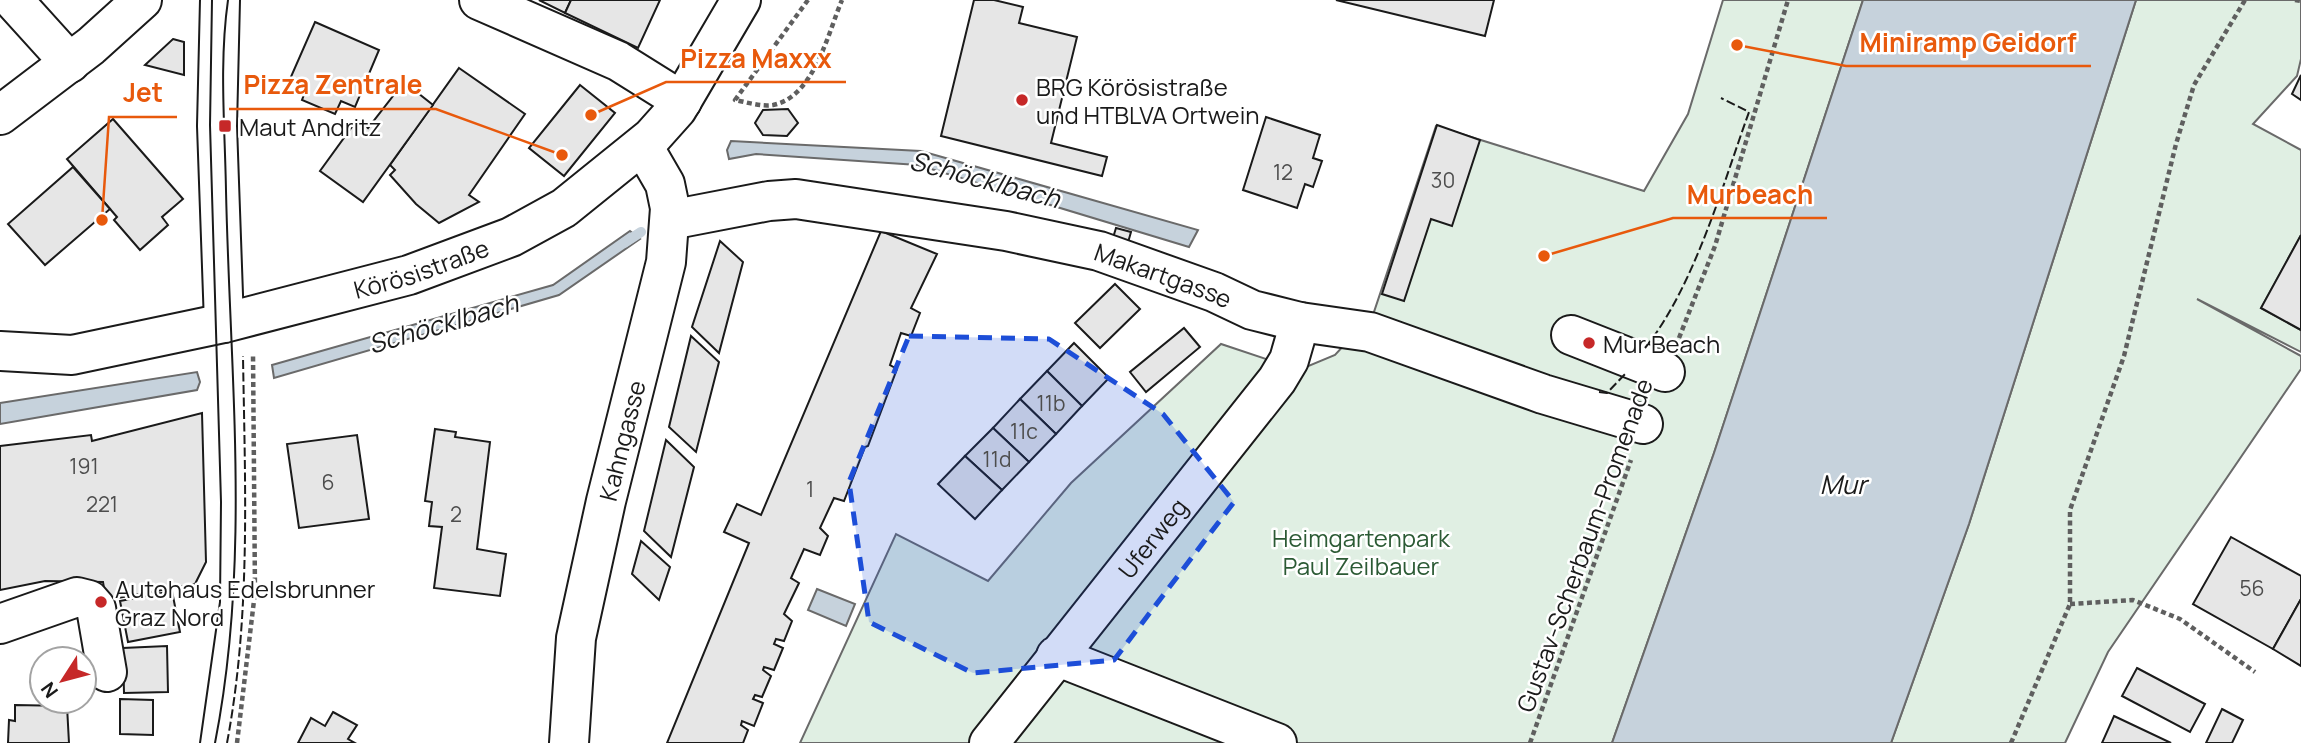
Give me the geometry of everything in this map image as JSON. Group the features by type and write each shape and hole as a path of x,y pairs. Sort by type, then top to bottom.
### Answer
{"street":[{"path":"13,0 69,63"},
{"path":"0,115 17,90 69,63 142,0"},
{"path":"220,0 217,126 224,323"},
{"path":"479,0 618,61 682,101"},
{"name":"Körösistraße","path":"0,351 72,355 224,323 408,275 511,237 565,208 643,146 682,101 695,74 741,0"},
{"path":"643,146 668,204"},
{"name":"Makartgasse","path":"668,204 830,202 1006,231 1098,251 1214,292 1252,310 1300,323 1370,332 1543,394 1643,424"},
{"name":"Kahngasse","path":"569,743 576,638 606,501 666,262 668,204"},
{"name":"Uferweg","path":"989,743 1277,380 1289,360 1300,323"},
{"path":"1571,335 1665,372"},
{"path":"0,624 77,597 89,600 96,608 107,672"},
{"path":"1056,656 1277,743"}],"path":[{"path":"808,0 735,100 771,105 791,98 812,71 842,0"},
{"name":"Gustav-Scherbaum-Promenade","path":"1665,372 1715,246 1788,0"},
{"path":"2011,743 2070,604 2070,510 2124,356 2176,144 2194,85 2245,0"},
{"path":"2295,0 2301,1"},
{"path":"237,743 255,592 253,348"},
{"name":"Gustav-Scherbaum-Promenade","path":"1530,743 1643,424"},
{"path":"2070,604 2133,600 2180,619 2255,672"}],"highlighted area":[{"path":"909,336 1049,339 1163,414 1234,502 1114,660 973,673 869,622 849,482"}],"green space":[{"name":"Heimgartenpark Paul Zeilbauer","path":"1723,0 1863,0 1714,453 1612,743 800,743 896,534 988,581 1071,483 1221,344 1299,370 1335,355 1347,342 1615,435 1607,393 1574,389 1373,315 1436,126 1644,191 1688,114"},
{"path":"2136,0 2301,0 2301,59 2297,76 2253,124 2301,150 2301,235 2261,308 2301,330 2301,352 2197,299 2301,356 2301,369 2108,652 2065,743 1891,743 1969,524"}],"water":[{"name":"Mur","path":"1863,0 2136,0 1969,524 1891,743 1612,743 1714,453"},
{"name":"Schöcklbach","path":"731,141 921,151 1198,230 1189,247 918,165 756,154 729,159 727,150"},
{"name":"Schöcklbach","path":"630,231 640,239 559,295 274,378 272,365 553,285"},
{"path":"197,372 200,382 197,390 0,424 0,403"},
{"path":"817,589 855,604 846,626 808,610"}],"building":[{"path":"539,0 571,0 565,13"},
{"path":"571,0 660,0 638,48 565,13"},
{"path":"974,0 994,0 1023,7 1019,23 1077,37 1051,143 1107,157 1102,176 941,136"},
{"path":"1336,0 1494,0 1485,36"},
{"path":"315,22 379,50 355,107 341,101 335,114 302,100 307,87 290,79"},
{"path":"173,39 184,42 184,75 145,65"},
{"path":"459,68 525,114 469,195 479,202 439,223 416,204 390,175 395,170 390,165"},
{"path":"2301,75 2301,100 2292,94"},
{"path":"404,82 433,105 363,202 320,171 357,120 368,128"},
{"path":"580,85 615,113 564,176 529,148"},
{"path":"788,109 798,123 787,136 763,135 755,123 763,110"},
{"path":"1266,117 1320,135 1313,158 1322,161 1313,187 1305,184 1297,208 1243,190"},
{"path":"113,119 183,199 162,217 168,225 140,250 114,220 117,217 67,159"},
{"path":"1437,125 1480,140 1452,226 1431,219 1404,301 1382,294"},
{"path":"73,167 110,209 45,265 8,224"},
{"path":"1116,228 1131,232 1127,246 1112,241"},
{"path":"881,231 937,254 911,308 920,313 911,336 901,333 890,365 897,369 868,446 865,447 844,501 834,498 820,528 828,536 820,555 804,549 791,578 799,583 784,614 792,621 784,641 776,639 774,644 783,648 774,670 764,667 763,670 771,676 762,697 755,695 753,699 763,703 754,726 742,721 741,725 748,730 743,743 667,743 749,543 724,532 737,504 761,515"},
{"path":"2301,235 2301,330 2261,308"},
{"path":"720,241 743,262 719,353 692,327"},
{"path":"1115,284 1140,309 1100,348 1075,323"},
{"path":"1184,328 1200,347 1146,392 1130,372"},
{"path":"691,336 719,362 696,452 669,427"},
{"path":"1074,343 1109,378 1082,406 1047,371"},
{"path":"1047,371 1082,406 1056,434 1020,399"},
{"path":"1020,399 1056,434 1029,462 993,428"},
{"path":"202,413 206,562 195,584 106,600 103,582 45,581 0,590 0,446 91,435 92,441"},
{"path":"993,428 1029,462 1002,490 965,456"},
{"path":"435,429 456,432 455,437 490,442 477,549 506,554 500,596 434,588 442,527 429,526 432,502 425,501"},
{"path":"357,435 369,519 299,528 287,444"},
{"path":"666,440 694,467 671,557 644,531"},
{"path":"965,456 1002,490 975,519 938,484"},
{"path":"2231,537 2301,576 2301,599 2273,649 2193,604"},
{"path":"641,541 670,567 659,600 632,574"},
{"path":"172,591 180,632 128,642 120,601"},
{"path":"2301,599 2301,666 2273,649"},
{"path":"167,646 168,692 124,693 123,648"},
{"path":"2137,668 2205,704 2190,732 2122,696"},
{"path":"120,699 153,700 153,735 120,734"},
{"path":"15,705 28,705 28,715 67,715 69,743 8,743 9,720 15,721"},
{"path":"2222,709 2243,720 2232,743 2206,743"},
{"path":"333,712 357,725 348,739 355,743 298,743 311,718 325,726"},
{"path":"2114,716 2171,743 2102,743"}],"waterway":[{"name":"Schöcklbach","path":"624,243 641,232"}],"tram line":[{"path":"200,743 220,602 221,502 210,125 212,0"},
{"path":"215,743 226,674 235,537 234,399 223,96 228,0"}],"fence":[{"path":"1645,348 1678,296 1692,266 1749,112 1721,98"},
{"path":"227,743 235,695 243,599 243,356"},
{"path":"1599,392 1607,393 1626,373"}],"place":[{"name":"Miniramp Geidorf","path":"1737,45"},
{"name":"BRG Körösistraße und HTBLVA Ortwein","path":"1022,100"},
{"name":"Pizza Maxxx","path":"591,115"},
{"name":"Maut Andritz","path":"225,126"},
{"name":"Pizza Zentrale","path":"562,155"},
{"name":"Jet","path":"102,220"},
{"name":"Murbeach","path":"1544,256"},
{"name":"Mur Beach","path":"1589,343"},
{"name":"Autohaus Edelsbrunner Graz Nord","path":"101,602"}]}
